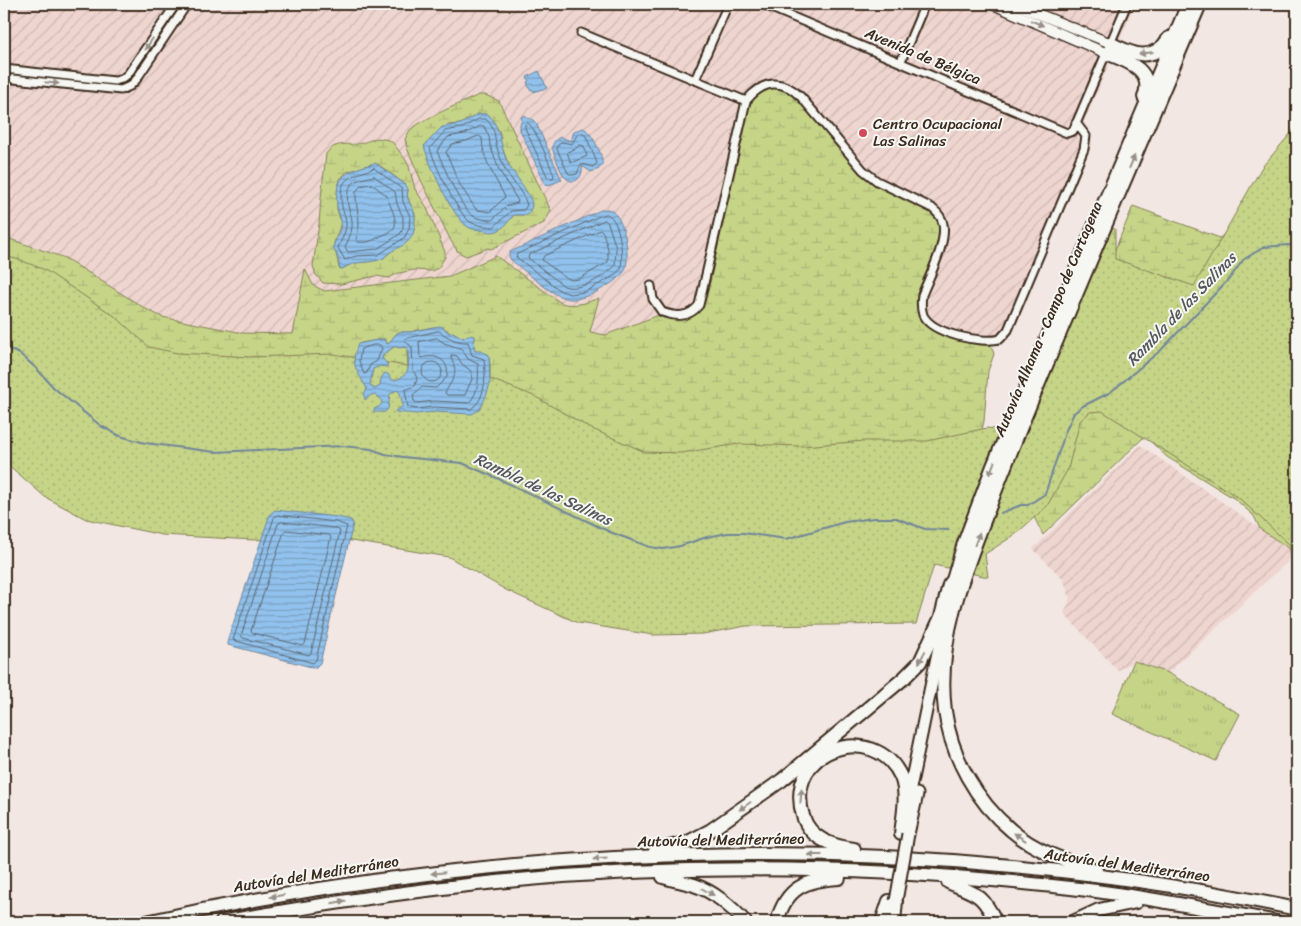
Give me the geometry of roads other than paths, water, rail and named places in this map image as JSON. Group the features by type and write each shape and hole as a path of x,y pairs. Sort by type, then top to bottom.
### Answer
{"highway":[{"path":"1108,48 1145,55 1157,51 1172,33 1184,4"},
{"name":"Autovía Alhama - Campo de Cartagena","path":"628,857 688,842 711,830 782,780 904,678 920,662 941,617 949,585 954,580 964,543 993,466 1188,4"},
{"name":"Autovía Alhama - Campo de Cartagena","path":"1096,870 1056,857 1033,845 1011,831 984,802 964,770 950,736 945,710 945,653 962,579 1011,448 1200,4"},
{"path":"1108,48 1134,65 1143,74 1146,89 1138,120"},
{"path":"882,922 892,901 954,580"},
{"path":"904,834 931,727 945,653"},
{"path":"904,834 905,795 900,777 891,763 875,751 857,746 839,748 820,756 810,767 802,782 800,803 805,820 813,832 825,843 840,847 891,853 1096,870 1227,891 1250,898"},
{"name":"Autovía del Mediterráneo","path":"146,922 263,898 409,876 543,863 692,855 836,856 917,859 1056,871 1250,898 1297,909"},
{"name":"Autovía del Mediterráneo","path":"222,922 358,899 506,881 625,872 772,870 834,871 944,877 1087,890 1179,903 1277,922"},
{"path":"447,888 663,877 825,876 1000,886 1136,902 1227,916 1235,914"},
{"path":"663,877 696,885 709,892 728,905 745,922"},
{"path":"777,922 782,905 802,884 819,880 852,877"},
{"path":"948,882 978,895 987,904 996,922"},
{"path":"892,901 894,922"},
{"path":"1073,922 1099,910 1136,902"}],"street":[{"path":"4,69 115,81 122,79 128,74 176,4"},
{"path":"4,78 121,90 130,86 136,80 187,4"},
{"path":"695,80 728,4"},
{"name":"Avenida de Bélgica","path":"762,4 1066,133 1073,130 1076,122"},
{"path":"900,61 925,4"},
{"path":"992,4 1108,48"},
{"path":"1014,4 1108,48"},
{"path":"651,286 656,306 666,314 679,316 689,314 699,305 746,101 752,93 767,85 782,84 802,97 863,170 877,181 932,208 938,214 943,224 943,240 922,295 922,312 931,325 937,329 983,341 1000,340 1012,321 1084,149 1086,136 1076,122 1127,4"},
{"path":"581,33 746,101"}],"water":[{"path":"539,71 547,88 534,92 532,89 530,90 527,77"},
{"path":"478,114 488,114 493,120 510,167 526,190 532,204 531,210 527,215 514,215 500,230 495,232 473,229 463,223 442,191 424,146 442,127 461,124"},
{"path":"525,115 536,123 562,180 546,186 520,130 521,117"},
{"path":"583,128 596,143 602,157 602,165 599,169 591,172 582,166 582,173 576,181 573,181 566,178 562,173 553,145 561,137 571,141 574,131"},
{"path":"375,163 406,185 408,200 415,215 413,235 408,242 382,259 356,263 342,269 339,268 339,260 333,247 341,225 337,206 338,187 341,180 350,172"},
{"path":"607,209 618,217 622,225 625,235 627,263 623,274 619,278 600,290 579,298 572,299 559,296 511,260 510,252 601,210"},
{"path":"439,326 449,333 453,332 463,338 468,335 475,336 475,351 481,351 489,355 490,382 479,410 472,414 396,412 403,406 400,393 397,390 390,394 388,409 385,412 374,412 374,409 382,403 381,399 375,394 365,400 364,394 367,389 358,373 354,358 358,344 384,339 388,344 397,333","holes":["395,346 407,348 408,369 406,373 397,380 392,380 385,373 381,378 380,386 375,389 370,385 373,369 380,366 386,367 388,365 382,358 384,354"]},
{"path":"275,510 337,517 351,520 353,524 320,663 315,668 228,645 228,639 270,514"}],"waterway":[{"name":"Rambla de las Salinas","path":"1001,513 1021,505 1028,505 1045,494 1066,430 1074,413 1083,406 1109,393 1161,350 1230,278 1243,260 1264,247 1297,246"},
{"name":"Rambla de las Salinas","path":"4,347 20,354 54,388 101,426 120,436 145,443 215,452 343,446 371,449 403,457 462,463 610,532 650,547 663,549 680,546 707,537 728,533 743,533 786,539 845,522 874,518 896,518 925,529 949,530"}],"place":[{"name":"Centro Ocupacional Las Salinas","path":"863,133"}]}
